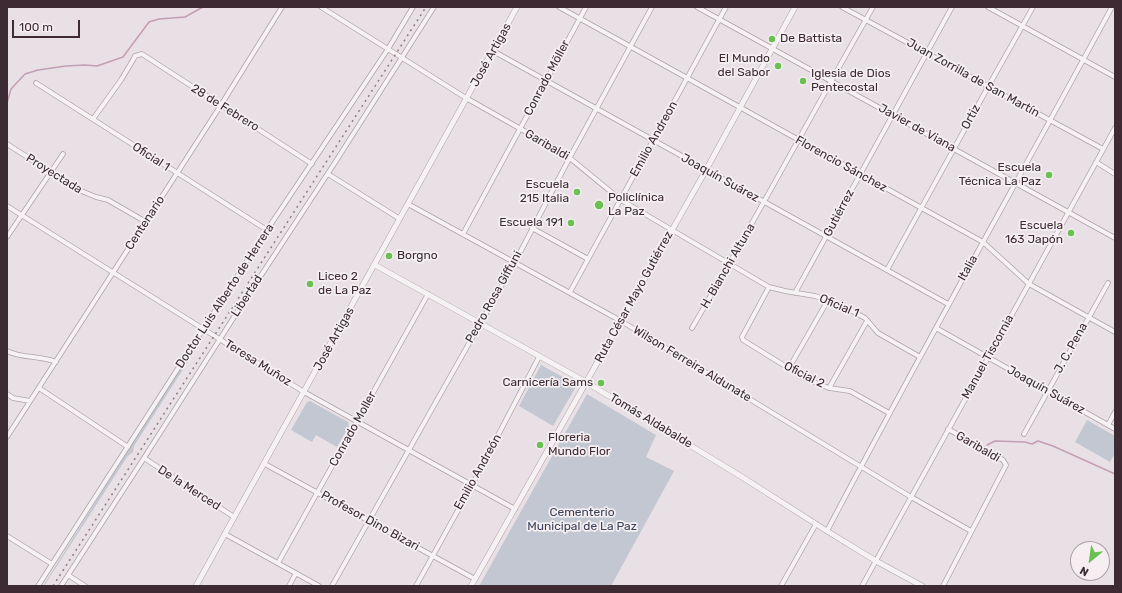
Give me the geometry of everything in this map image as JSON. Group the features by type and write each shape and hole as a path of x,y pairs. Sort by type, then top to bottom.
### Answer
{"street":[{"name":"Centenario","path":"7,437 221,105 282,7"},
{"name":"Garibaldi","path":"321,7 466,98 570,157 621,200 769,287"},
{"name":"Doctor Luis Alberto de Herrera","path":"38,586 267,230 388,49 414,7"},
{"name":"Libertad","path":"61,586 328,174 434,7"},
{"name":"José Artigas","path":"196,586 265,464 466,98 518,7"},
{"name":"Florencio Sánchez","path":"559,7 982,242 1029,284 1115,332"},
{"name":"Conrado Möller","path":"463,234 586,7"},
{"name":"Pedro Rosa Giffuni","path":"332,586 515,262 596,108 652,7"},
{"name":"Javier de Viana","path":"697,7 1115,238"},
{"name":"Emilio Andreon","path":"570,292 726,7"},
{"name":"Ruta César Mayo Gutiérrez","path":"471,586 706,170 795,7"},
{"name":"Juan Zorrilla de San Martín","path":"842,7 1104,149"},
{"name":"H. Bianchi Altuna","path":"692,328 730,263 872,7"},
{"name":"Gutiérrez","path":"795,293 952,7"},
{"path":"988,7 1115,77"},
{"name":"Ortiz","path":"887,270 1033,7"},
{"name":"Italia","path":"827,531 948,304 1051,121 1112,7"},
{"name":"Joaquín Suárez","path":"493,51 948,304"},
{"name":"28 de Febrero","path":"93,120 132,60 138,55 142,54 312,164"},
{"name":"Oficial 1","path":"36,84 267,230"},
{"name":"Manuel Tiscornia","path":"862,586 1115,128"},
{"name":"Proyectada","path":"7,144 79,190 96,198 108,200 146,222"},
{"path":"7,237 63,154"},
{"path":"1096,162 1115,174"},
{"path":"328,174 400,219"},
{"name":"Wilson Ferreira Aldunate","path":"408,204 621,321 911,497 971,531"},
{"name":"Teresa Muñoz","path":"7,206 304,392 515,509"},
{"path":"532,228 588,259"},
{"name":"Tomás Aldabalde","path":"375,265 586,382 876,561 922,586"},
{"name":"J. C. Pena","path":"1024,434 1108,283"},
{"name":"Oficial 1","path":"769,287 815,296 856,312 878,333 920,357"},
{"name":"Oficial 2","path":"769,287 742,337 743,340 806,378 829,388 850,391 889,413"},
{"name":"Conrado Moller","path":"278,563 428,294"},
{"path":"789,368 828,300"},
{"path":"829,388 867,321"},
{"name":"Joaquín Suárez","path":"936,328 1115,429"},
{"path":"7,351 23,357 46,358 56,362"},
{"name":"Emilio Andreón","path":"416,586 472,485 539,357"},
{"path":"39,388 128,447"},
{"path":"7,394 13,398 30,401"},
{"path":"1108,425 1115,412"},
{"name":"Garibaldi","path":"948,430 1003,460 1006,465 971,531"},
{"name":"De la Merced","path":"144,458 234,517"},
{"name":"Profesor Dino Bizari","path":"265,464 369,520 475,580"},
{"path":"781,586 816,524"},
{"path":"943,586 971,531"},
{"path":"225,534 319,586"},
{"path":"7,536 52,564"},
{"path":"289,586 296,573"},
{"path":"68,576 85,586"}],"green space":[{"path":"198,341 196,349 134,446 133,452 127,457 43,586 196,342"},
{"path":"541,365 577,385 553,426 519,406"},
{"name":"Cementerio Municipal de La Paz","path":"587,394 656,435 646,457 674,471 611,586 479,586"},
{"path":"310,401 348,422 349,426 337,447 316,435 312,442 291,430 307,402"},
{"path":"1087,420 1115,436 1115,453 1110,462 1075,442"}],"waterway":[{"path":"7,103 11,89 25,74 38,70 66,66 97,66 123,57 149,22 159,19 185,17 203,7"},
{"path":"987,445 995,441 1025,442 1032,444 1038,441 1053,446 1115,474"}],"railway":[{"path":"53,586 426,7"}],"place":[{"name":"De Battista","path":"772,39"},
{"name":"El Mundo del Sabor","path":"778,66"},
{"name":"Iglesia de Dios Pentecostal","path":"803,81"},
{"name":"Escuela Técnica La Paz","path":"1049,175"},
{"name":"Escuela 215 Italia","path":"577,192"},
{"name":"Policlínica La Paz","path":"599,205"},
{"name":"Escuela 191","path":"571,223"},
{"name":"Escuela 163 Japón","path":"1071,233"},
{"name":"Borgno","path":"389,256"},
{"name":"Liceo 2 de La Paz","path":"310,284"},
{"name":"Carnicería Sams","path":"601,383"},
{"name":"Floreria Mundo Flor","path":"540,445"}]}
